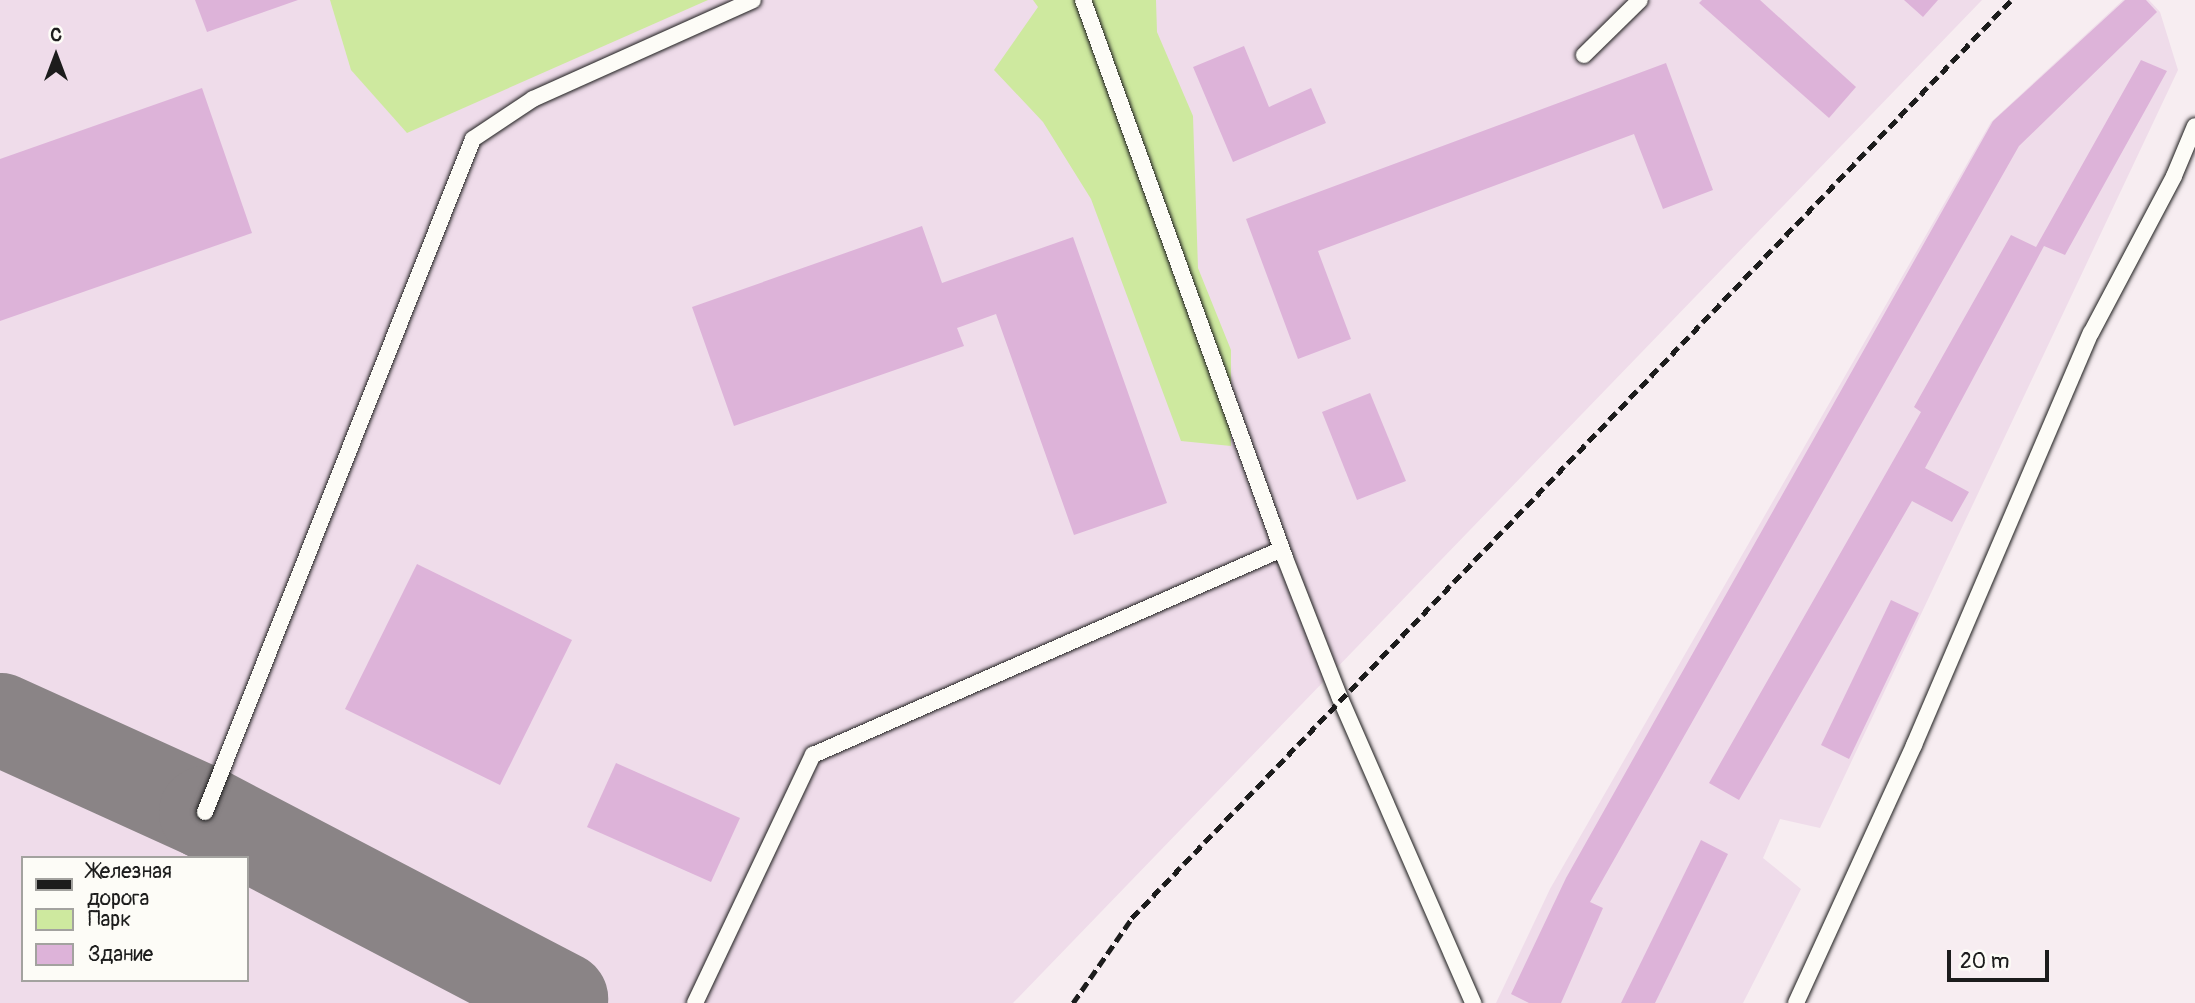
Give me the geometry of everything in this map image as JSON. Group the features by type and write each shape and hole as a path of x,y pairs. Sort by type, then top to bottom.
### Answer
{"lane":[{"path":"205,811 473,139 533,99 753,0"},
{"path":"1083,0 1282,548 1340,698 1473,1003"},
{"path":"1584,55 1640,0"},
{"path":"1796,1003 1914,745 2091,333 2174,176 2195,127"},
{"path":"695,1003 813,755 1282,548"}],"shaded area":[{"path":"0,0 1982,0 1013,1003 0,1003"},
{"path":"2123,0 2149,0 2160,12 2178,70 1820,828 1780,819 1763,858 1801,889 1743,1003 1496,1003 1550,889 1991,122"}],"green space":[{"path":"330,0 708,0 407,133 351,70"},
{"path":"1033,0 1156,0 1157,32 1193,116 1198,268 1231,350 1231,446 1181,441 1091,199 1043,122 994,70 1038,7"}],"building":[{"path":"195,0 298,0 207,32"},
{"path":"1702,0 1760,0 1856,87 1829,118 1699,3"},
{"path":"1904,0 1938,0 1923,17"},
{"path":"2125,0 2146,0 2157,12 2019,146 1590,902 1603,908 1561,1003 1529,1003 1511,994 1566,878 1993,121"},
{"path":"1244,46 1269,107 1311,88 1326,123 1233,162 1193,67"},
{"path":"2141,60 2167,71 2065,255 2044,246 1925,468 1969,492 1952,522 1912,501 1739,800 1709,783 1921,412 1914,407 2011,235 2036,247"},
{"path":"1666,63 1713,190 1663,209 1634,134 1318,251 1351,339 1298,359 1246,219"},
{"path":"202,88 252,233 0,321 0,159"},
{"path":"922,226 942,283 1073,237 1167,503 1074,535 996,314 957,328 964,346 734,426 692,307"},
{"path":"1370,393 1406,481 1357,500 1322,412"},
{"path":"417,564 572,640 500,785 345,709"},
{"path":"1891,600 1919,613 1849,759 1821,745"},
{"path":"616,763 740,818 711,882 587,827"},
{"path":"1701,840 1728,854 1655,1003 1621,1003"}],"taxiway":[{"path":"0,719 205,812 561,998"}],"railway":[{"path":"1073,1003 1132,918 2011,0"}]}
